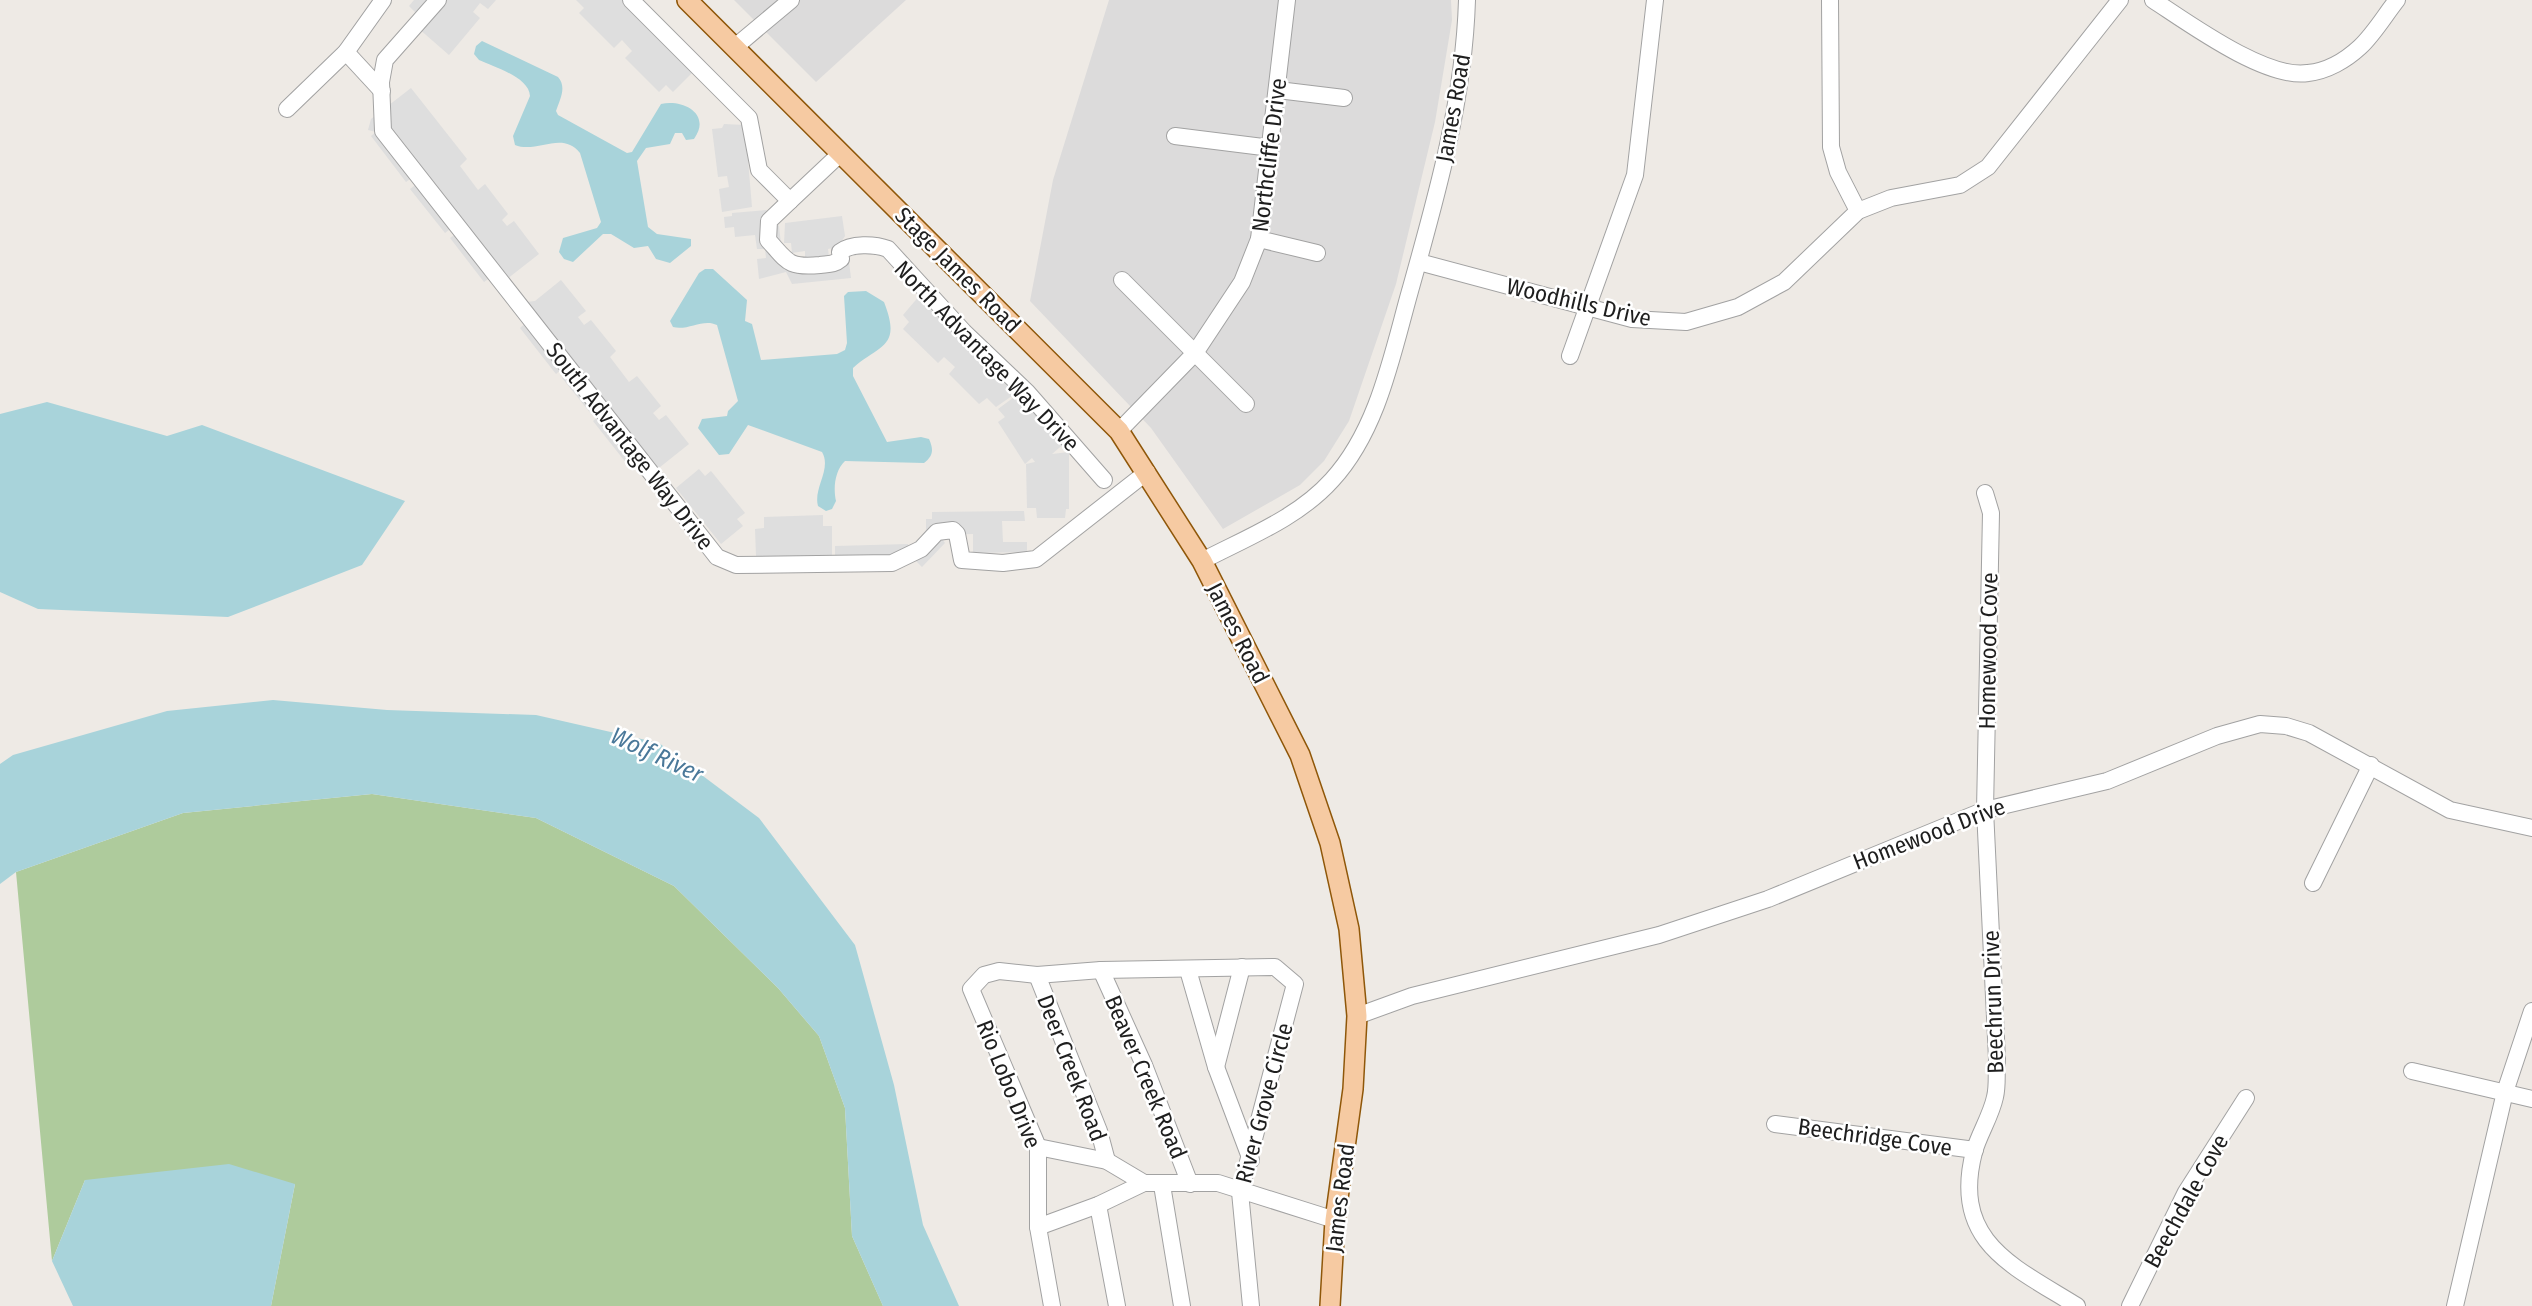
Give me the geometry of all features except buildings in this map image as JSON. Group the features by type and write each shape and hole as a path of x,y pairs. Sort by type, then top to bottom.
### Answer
{"main road":[{"name":"Stage James Road","path":"687,0 1119,431 1202,561"},
{"name":"James Road","path":"1202,561 1300,755 1330,843 1349,929 1357,1016 1353,1089 1335,1220 1330,1306"}],"street":[{"path":"287,109 346,52 383,0"},
{"name":"South Advantage Way Drive","path":"438,0 385,61 382,90 383,131 717,557 736,565 892,563 921,549 937,532 953,530 957,534 962,560 1003,562 1036,559 1147,472"},
{"path":"631,0 749,118 759,170 790,201"},
{"path":"735,47 791,0"},
{"name":"Northcliffe Drive","path":"1119,431 1195,353 1242,282 1259,239 1287,0"},
{"name":"James Road","path":"1202,561 1280,521 1314,498 1346,464 1364,432 1380,392 1419,262 1450,140 1463,54 1467,0"},
{"path":"1570,356 1635,175 1655,0"},
{"path":"1830,0 1830,147 1858,211"},
{"name":"Woodhills Drive","path":"1419,262 1632,319 1686,322 1738,307 1784,282 1858,211 1891,198 1960,185 1987,167 2120,0"},
{"path":"2153,0 2223,46 2282,70 2306,74 2336,65 2361,46 2397,0"},
{"path":"346,52 382,90"},
{"path":"1278,90 1345,98"},
{"path":"1175,136 1271,148"},
{"name":"North Advantage Way Drive","path":"841,153 769,221 768,240 789,264 796,267 836,264 845,247 878,245 888,249 964,332 1027,392 1104,480"},
{"path":"1259,239 1317,253"},
{"path":"1122,280 1246,404"},
{"name":"Homewood Cove","path":"1985,493 1991,513 1985,810"},
{"name":"Homewood Drive","path":"1357,1016 1412,996 1659,935 1768,899 1985,810 2106,780 2217,736 2260,724 2286,726 2309,733 2451,810 2532,828"},
{"path":"2313,883 2371,765"},
{"name":"Beechrun Drive","path":"1985,810 1995,1096 1975,1150 1968,1184 1976,1225 1998,1257 2077,1306"},
{"name":"River Grove Circle","path":"1242,968 1275,967 1295,984 1251,1160 1240,1192 1251,1306"},
{"path":"1037,975 1101,970 1242,968 1216,1067"},
{"name":"Beaver Creek Road","path":"1101,970 1144,1065 1191,1184"},
{"path":"1188,970 1216,1067 1251,1160"},
{"name":"Rio Lobo Drive","path":"1037,975 999,971 984,975 971,989 1038,1147 1038,1227 1052,1306"},
{"name":"Deer Creek Road","path":"1037,975 1099,1131 1107,1161"},
{"path":"2455,1306 2505,1091 2532,1011"},
{"path":"2412,1071 2532,1099"},
{"name":"Beechdale Cove","path":"2130,1306 2186,1192 2246,1098"},
{"name":"Beechridge Cove","path":"1775,1124 1975,1150"},
{"path":"1038,1147 1107,1161 1144,1183 1218,1183 1240,1192 1268,1196 1335,1220"},
{"path":"1038,1227 1098,1205 1144,1183"},
{"name":"Beaver Creek Road","path":"1162,1185 1182,1306"},
{"path":"1098,1205 1117,1306"}],"shaded area":[{"path":"414,0 496,0 488,9 480,3 473,12 480,18 449,55 410,21 416,13 409,6"},
{"path":"576,0 626,0 695,70 673,92 666,85 659,92 625,58 632,51 622,40 614,48 579,13 584,8"},
{"path":"734,0 906,0 816,82"},
{"path":"1109,0 1451,0 1452,20 1435,122 1396,284 1349,421 1324,461 1300,485 1223,529 1151,428 1030,301 1053,180"},
{"path":"411,88 467,159 460,166 478,190 485,184 508,214 502,220 507,226 514,221 539,254 498,286 491,277 484,282 450,238 457,233 453,227 445,233 410,189 418,183 413,177 406,182 371,136 376,132 368,130 371,119"},
{"path":"724,124 745,125 752,207 722,212 719,189 729,187 727,176 718,177 712,129 722,128"},
{"path":"766,210 779,226 781,244 794,258 805,260 805,251 792,253 791,243 784,243 785,223 842,216 845,236 838,247 828,249 829,256 848,254 851,278 792,284 786,272 759,279 757,259 766,258 765,249 757,249 755,235 735,237 734,227 725,228 724,217 732,216 732,213"},
{"path":"561,280 586,311 578,317 584,325 591,320 616,351 610,357 629,382 637,376 661,406 653,413 659,420 666,415 689,444 650,475 640,463 631,469 593,421 601,414 598,410 592,415 562,378 568,373 563,368 556,374 520,328 527,322 526,302 535,301"},
{"path":"920,295 1019,391 996,407 987,398 979,404 949,374 955,367 944,357 938,363 903,329 909,322 903,315"},
{"path":"1021,392 1066,442 1052,454 1069,452 1069,509 1066,509 1065,518 1037,518 1036,508 1027,508 1026,464 1035,462 1032,458 1025,464 998,422 1005,417 998,409"},
{"path":"699,469 705,476 711,471 745,513 737,519 743,526 721,544 676,488"},
{"path":"1024,511 1025,521 1002,521 1003,542 1027,542 1027,552 973,553 973,534 939,535 945,543 922,567 916,561 915,545 926,530 926,519 932,519 932,512"},
{"path":"823,515 823,526 832,526 832,556 835,558 835,546 908,544 908,557 767,560 766,556 756,556 755,529 764,528 764,517"}],"green space":[{"path":"372,794 536,818 674,886 778,988 819,1036 845,1108 852,1236 883,1306 271,1306 295,1184 85,1180 52,1261 16,872 183,813"}],"water":[{"path":"482,41 558,77 562,89 556,111 558,115 627,153 632,152 661,104 678,104 692,110 700,122 694,139 686,140 682,133 675,133 670,144 646,148 637,161 648,227 657,234 691,239 691,246 670,263 656,259 648,246 634,248 611,234 603,234 573,262 564,259 559,252 563,238 597,228 601,222 580,153 565,143 532,147 515,145 513,136 530,96 528,89 517,78 479,60 474,54 476,46"},
{"path":"705,269 713,269 747,300 745,321 752,324 761,360 837,354 845,350 847,343 844,296 848,292 866,291 884,302 891,328 889,337 879,349 853,368 853,376 887,442 921,437 929,439 932,450 929,458 924,463 845,461 836,480 836,501 832,509 826,511 818,506 817,499 825,465 822,452 748,425 729,454 719,455 698,428 702,419 727,416 728,411 738,401 717,325 706,323 679,328 673,327 670,321 699,273"},
{"path":"47,402 167,436 202,425 405,501 362,565 228,617 38,609 0,592 0,414"},
{"name":"Wolf River","path":"273,700 387,710 536,715 659,743 759,818 855,945 894,1085 923,1225 959,1306 883,1306 852,1236 845,1108 819,1036 778,988 674,886 536,818 372,794 183,813 16,872 0,884 0,764 13,755 167,711"},
{"path":"229,1164 295,1184 271,1306 73,1306 52,1261 85,1180"}]}
